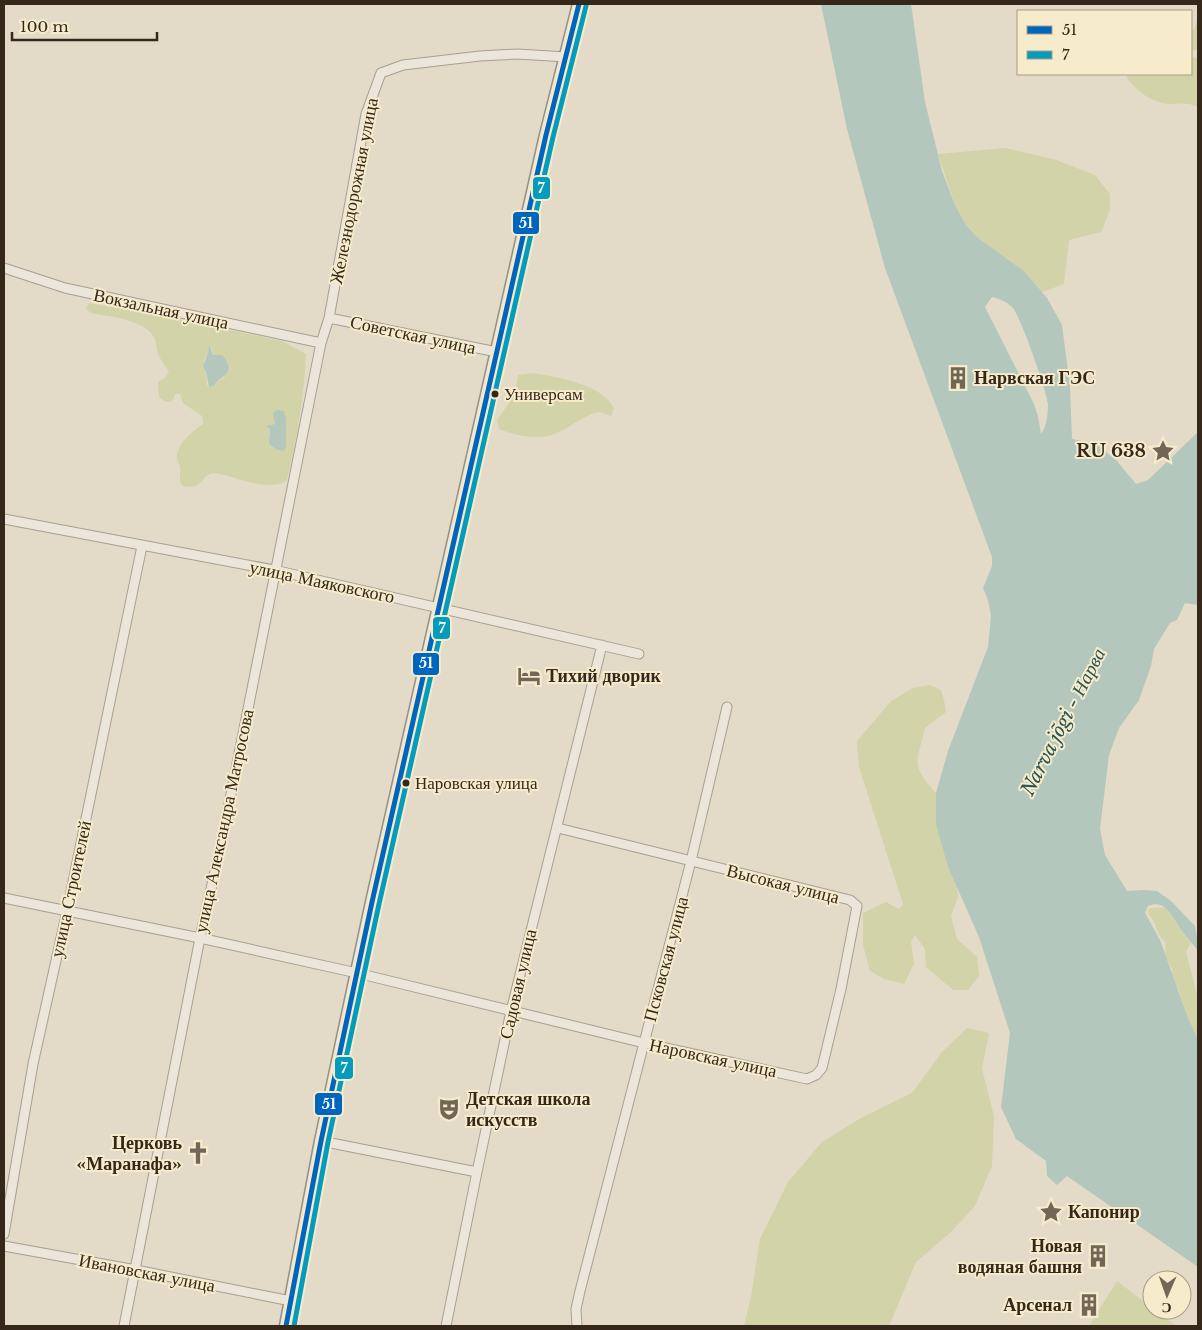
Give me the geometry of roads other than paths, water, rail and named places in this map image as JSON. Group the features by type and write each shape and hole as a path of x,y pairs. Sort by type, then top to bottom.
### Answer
{"street":[{"path":"286,1326 321,1141 357,973 546,135 579,4"},
{"name":"Железнодорожная улица","path":"329,318 366,114 381,72 403,65 480,56 517,54 566,57"},
{"name":"Вокзальная улица","path":"4,268 64,288 321,343"},
{"name":"улица Александра Матросова","path":"124,1326 274,570 321,343 329,318"},
{"name":"Советская улица","path":"329,318 497,352"},
{"name":"улица Маяковского","path":"4,519 274,570 639,654"},
{"name":"улица Строителей","path":"4,1234 33,1064 67,911 142,546"},
{"name":"Садовая улица","path":"446,1326 511,1011 602,645"},
{"name":"Псковская улица","path":"577,1326 576,1309 580,1291 691,861 727,707"},
{"name":"Высокая улица","path":"558,828 850,900 857,906 841,989 822,1068 816,1075 807,1079"},
{"name":"Наровская улица","path":"4,898 200,938 357,973 644,1043 807,1079"},
{"path":"321,1141 477,1172"},
{"name":"Ивановская улица","path":"4,1246 136,1270 291,1302"}],"water":[{"name":"Narva jõgi - Нарва","path":"821,4 911,4 925,102 942,171 955,205 966,225 978,238 1024,271 1047,298 1062,325 1070,387 1072,439 1096,444 1116,460 1136,484 1148,480 1198,432 1198,605 1185,603 1177,620 1170,623 1154,649 1151,666 1139,700 1119,728 1109,755 1100,829 1105,855 1127,891 1157,891 1171,901 1195,926 1198,938 1198,951 1165,908 1155,904 1148,906 1145,913 1160,940 1188,1018 1198,1039 1198,1267 1067,1176 1057,1185 1047,1176 1046,1161 1016,1139 1001,1107 1010,1033 979,937 948,867 936,824 936,793 948,751 988,647 991,616 988,600 983,588 992,566 992,557 885,268 847,129","holes":["992,297 1002,300 1012,307 1027,338 1048,404 1046,424 1041,434 1034,404 985,307"]},
{"path":"209,344 213,355 222,355 229,367 226,374 214,386 209,387 203,366 208,354"},
{"path":"277,410 284,411 286,419 286,448 283,451 269,444 270,429 266,426 275,424 273,413"}],"place":[{"name":"Нарвская ГЭС","path":"958,378"},
{"name":"Универсам","path":"495,394"},
{"name":"RU 638","path":"1163,451"},
{"name":"Тихий дворик","path":"529,676"},
{"name":"Наровская улица","path":"406,783"},
{"name":"Детская школа искусств","path":"449,1109"},
{"name":"Церковь «Маранафа»","path":"198,1153"},
{"name":"Капонир","path":"1051,1212"},
{"name":"Новая водяная башня","path":"1098,1256"},
{"name":"Арсенал","path":"1089,1305"}]}
